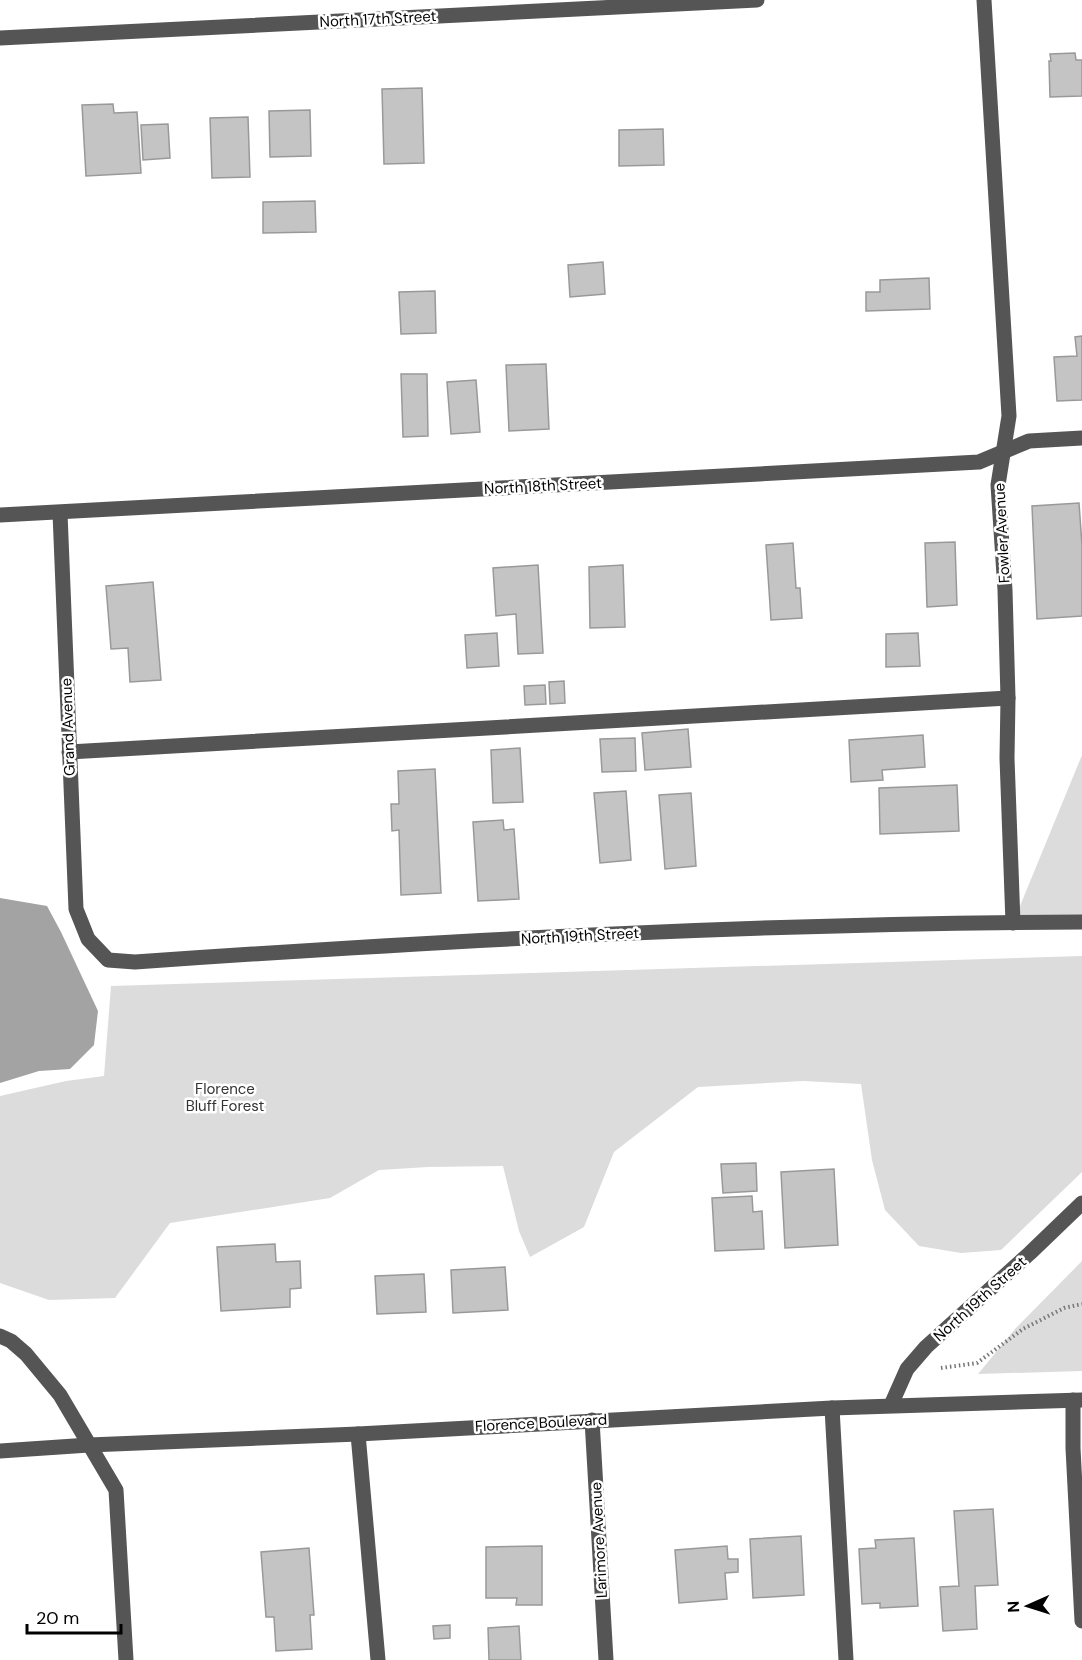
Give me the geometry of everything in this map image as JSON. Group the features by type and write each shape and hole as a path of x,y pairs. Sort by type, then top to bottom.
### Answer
{"street":[{"name":"North 17th Street","path":"0,38 757,0"},
{"name":"Fowler Avenue","path":"984,0 1010,416 998,485 1005,590 1007,758 1013,922"},
{"name":"North 18th Street","path":"0,515 979,462 1029,441 1082,438"},
{"name":"Grand Avenue","path":"60,513 76,909 88,939"},
{"path":"69,752 1008,698"},
{"name":"North 19th Street","path":"88,939 108,960 135,962 736,928 1082,922"},
{"name":"North 19th Street","path":"891,1405 907,1369 926,1347 1082,1203"},
{"path":"0,1336 11,1341 26,1354 60,1395 116,1490 126,1660"},
{"path":"1077,1400 1072,1448 1082,1621"},
{"name":"Florence Boulevard","path":"0,1452 89,1444 358,1434 891,1405 1077,1400"},
{"path":"832,1408 846,1660"},
{"name":"Larimore Avenue","path":"592,1420 606,1660"},
{"path":"358,1434 378,1660"}],"path":[{"path":"907,1369 952,1368 976,1363 1023,1329 1064,1308 1082,1304"}],"green space":[{"path":"1082,755 1082,926 1013,923"},
{"name":"Florence Bluff Forest","path":"1082,956 1082,1172 1001,1250 961,1253 919,1246 885,1210 872,1160 861,1084 803,1081 698,1087 614,1152 584,1227 530,1257 519,1231 503,1166 428,1167 379,1170 330,1198 170,1223 115,1298 49,1300 0,1283 0,1096 66,1081 104,1076 111,986"},
{"path":"1082,1261 1082,1371 978,1374 1015,1329"}],"shaded area":[{"path":"0,898 47,906 98,1011 94,1045 70,1069 39,1071 0,1083"}],"building":[{"path":"1075,53 1076,60 1082,60 1082,96 1050,97 1050,54"},
{"path":"422,88 424,163 384,164 382,89"},
{"path":"113,104 114,113 137,112 141,173 86,176 82,105"},
{"path":"310,110 311,156 270,157 269,111"},
{"path":"248,117 250,177 212,178 210,118"},
{"path":"168,124 170,158 143,160 141,125"},
{"path":"663,129 664,165 619,166 619,130"},
{"path":"315,201 316,232 263,233 263,202"},
{"path":"603,262 605,294 570,297 568,265"},
{"path":"929,278 930,309 866,311 866,292 880,292 880,280"},
{"path":"435,291 436,333 401,334 399,292"},
{"path":"1082,336 1082,400 1057,401 1054,357 1077,356 1075,337"},
{"path":"546,364 549,429 509,431 506,365"},
{"path":"401,374 427,374 428,436 403,437"},
{"path":"476,380 480,432 451,434 447,382"},
{"path":"1079,503 1082,545 1082,616 1037,619 1032,506"},
{"path":"955,542 957,605 927,607 925,543"},
{"path":"793,543 796,588 800,588 802,618 771,620 766,545"},
{"path":"538,565 543,653 518,654 516,614 496,616 493,568"},
{"path":"623,565 625,627 590,628 589,567"},
{"path":"153,582 161,680 130,682 128,648 111,649 106,586"},
{"path":"497,633 499,666 467,668 465,635"},
{"path":"918,633 920,666 886,667 886,634"},
{"path":"564,681 565,703 550,704 549,682"},
{"path":"545,685 546,704 525,705 524,686"},
{"path":"688,729 691,767 645,770 642,733"},
{"path":"923,735 925,767 882,770 883,780 851,782 849,740"},
{"path":"635,738 636,771 602,772 600,739"},
{"path":"520,748 523,802 493,803 491,750"},
{"path":"435,769 441,893 401,895 399,830 392,831 391,804 399,804 398,771"},
{"path":"957,785 959,831 880,834 879,788"},
{"path":"626,791 631,860 600,863 594,793"},
{"path":"691,793 696,866 665,869 659,795"},
{"path":"503,820 504,830 514,829 519,899 478,901 473,822"},
{"path":"756,1163 757,1191 723,1193 721,1164"},
{"path":"834,1169 838,1245 785,1248 781,1172"},
{"path":"752,1196 753,1212 762,1211 764,1249 715,1251 712,1198"},
{"path":"275,1244 276,1262 300,1261 301,1288 290,1289 290,1307 221,1311 217,1247"},
{"path":"505,1267 508,1310 453,1313 451,1270"},
{"path":"424,1274 426,1312 377,1314 375,1276"},
{"path":"993,1509 998,1585 975,1586 977,1629 943,1631 940,1587 959,1586 954,1511"},
{"path":"801,1536 804,1595 753,1598 750,1539"},
{"path":"914,1538 918,1606 880,1608 880,1603 862,1604 859,1549 876,1548 875,1540"},
{"path":"542,1546 542,1605 516,1605 517,1598 486,1598 486,1547"},
{"path":"727,1546 728,1559 738,1559 738,1572 725,1573 727,1599 679,1603 675,1550"},
{"path":"309,1548 314,1615 310,1615 312,1649 276,1651 274,1617 266,1617 261,1552"},
{"path":"450,1625 450,1638 434,1639 433,1626"},
{"path":"519,1626 521,1660 489,1660 488,1628"}]}
